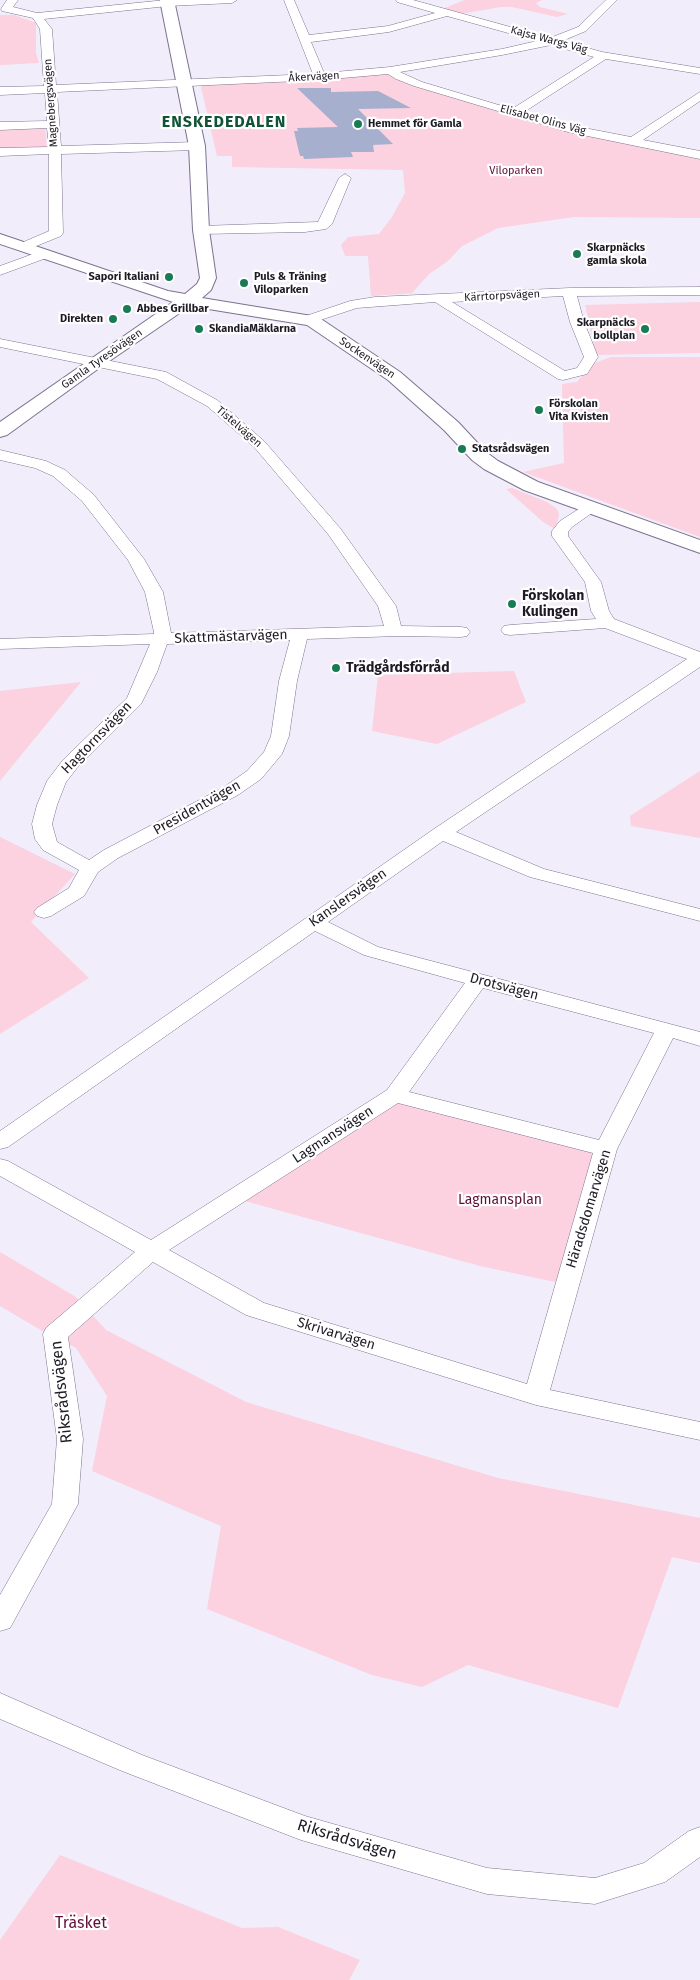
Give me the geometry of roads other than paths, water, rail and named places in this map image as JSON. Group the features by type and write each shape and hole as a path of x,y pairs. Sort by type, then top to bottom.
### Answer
{"street":[{"path":"6,6 37,16 167,2 232,0"},
{"path":"289,0 320,78"},
{"name":"Kajsa Wargs Väg","path":"401,0 605,55 700,71"},
{"name":"Åkervägen","path":"0,91 184,82 320,78 390,70 502,52 552,41 582,29 612,0"},
{"name":"Gamla Tyresövägen","path":"0,431 96,362 187,301 205,286 208,278 200,230 197,146 167,2"},
{"path":"305,38 389,29 446,12"},
{"name":"Magnebergsvägen","path":"24,247 56,233 52,89 48,68 46,29 37,16"},
{"path":"514,113 605,55"},
{"name":"Elisabet Olins Väg","path":"390,70 400,77 418,84 514,113 632,142 700,155"},
{"path":"632,142 700,96"},
{"path":"0,126 53,124"},
{"path":"0,152 197,146"},
{"path":"200,230 321,226 325,224 345,178"},
{"name":"Sockenvägen","path":"0,239 155,292 187,301 308,320 317,324 394,376 451,426 479,456 491,465 525,483 700,547"},
{"path":"0,271 44,254"},
{"name":"Kärrtorpsvägen","path":"308,320 355,304 570,292 700,291"},
{"path":"440,299 562,376 582,371 591,357 578,322 570,292"},
{"name":"Tistelvägen","path":"0,343 161,375 212,403 245,430 273,459 334,532 387,606 394,631"},
{"name":"Hagtornsvägen","path":"0,455 40,464 59,473 88,498 136,559 154,592 163,632 135,700 70,764 57,781 47,805 42,824 45,839 50,846 90,868"},
{"path":"591,508 566,524 560,531 560,536 592,582 600,612 607,623"},
{"path":"510,630 607,623 700,658"},
{"name":"Skattmästarvägen","path":"0,644 394,631 461,632"},
{"name":"Presidentvägen","path":"44,912 77,892 90,868 111,854 231,791 254,775 273,754 280,736 288,681 300,634"},
{"name":"Kanslersvägen","path":"0,1142 441,833 700,658"},
{"path":"441,833 559,880 700,915"},
{"name":"Drotsvägen","path":"313,922 371,951 700,1039"},
{"name":"Lagmansvägen","path":"151,1251 395,1095 478,980"},
{"name":"Häradsdomarvägen","path":"536,1396 606,1149 666,1031"},
{"path":"395,1095 606,1149"},
{"name":"Skrivarvägen","path":"0,1166 255,1309 536,1396 700,1431"},
{"name":"Riksrådsvägen","path":"0,1620 65,1504 70,1439 55,1334 151,1251"},
{"name":"Riksrådsvägen","path":"0,1704 13,1712 132,1763 301,1827 487,1881 595,1891 654,1873 700,1840"}],"place":[{"name":"Hemmet för Gamla","path":"358,124"},
{"name":"Skarpnäcks gamla skola","path":"577,254"},
{"name":"Sapori Italiani","path":"169,277"},
{"name":"Puls & Träning Viloparken","path":"244,283"},
{"name":"Abbes Grillbar","path":"127,309"},
{"name":"Direkten","path":"113,319"},
{"name":"SkandiaMäklarna","path":"199,329"},
{"name":"Skarpnäcks bollplan","path":"645,329"},
{"name":"Förskolan Vita Kvisten","path":"539,410"},
{"name":"Statsrådsvägen","path":"462,449"},
{"name":"Förskolan Kulingen","path":"512,604"},
{"name":"Trädgårdsförråd","path":"336,668"}],"district":[{"name":"ENSKEDEDALEN","path":"224,123"}],"park label":[{"name":"Viloparken","path":"516,171"},
{"name":"Lagmansplan","path":"500,1200"},
{"name":"Träsket","path":"81,1924"}]}
